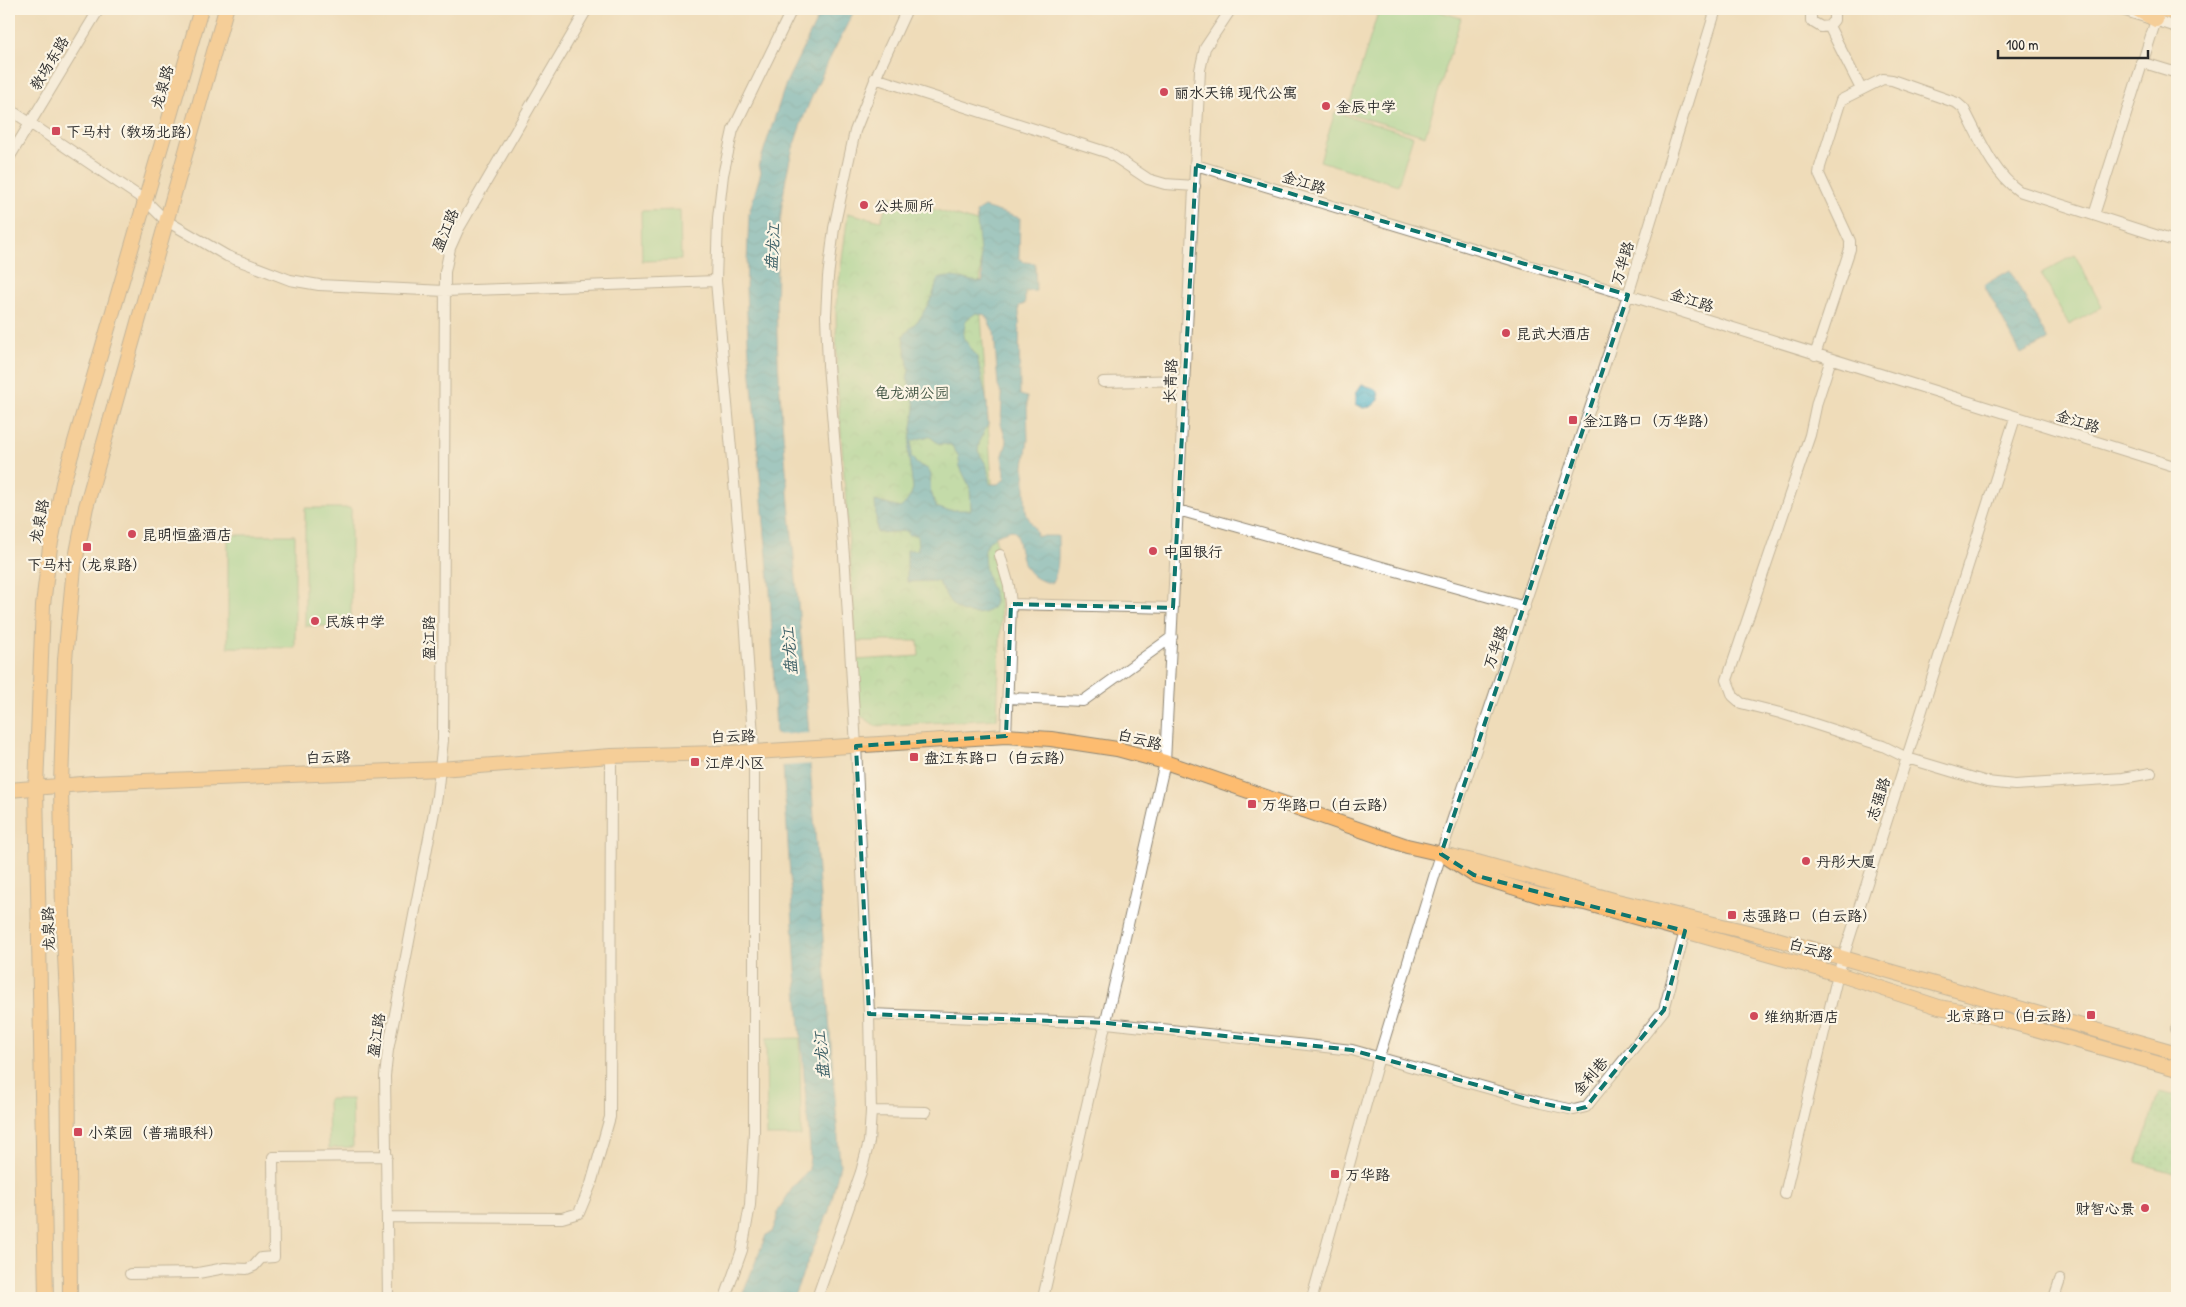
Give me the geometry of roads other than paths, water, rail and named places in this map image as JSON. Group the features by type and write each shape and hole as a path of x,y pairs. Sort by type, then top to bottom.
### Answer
{"highway":[{"path":"2159,14 2177,13"}],"main road":[{"name":"龙泉路","path":"46,1298 36,788 43,605 50,547 63,482 201,9"},
{"name":"龙泉路","path":"70,1298 68,1014 63,917 61,785 65,659 74,568 86,507 165,220 226,9"},
{"path":"2136,9 2159,14"},
{"name":"白云路","path":"9,790 61,785 440,769 611,756 754,752 1006,736 1051,739 1117,749 1165,762 1407,846 1487,865 1617,901 1773,938 2177,1053"},
{"name":"白云路","path":"1441,854 1474,875 1541,896 1585,903 1838,974 1939,1007 1993,1017 2177,1069"}],"street":[{"name":"教场东路","path":"9,158 99,9"},
{"name":"盈江路","path":"388,1298 385,1076 388,1050 440,769 443,740 445,272 448,256 458,230 586,9"},
{"path":"725,1298 742,1250 750,1205 754,1132 754,752 741,562 716,281 718,218 722,183 733,130 792,9"},
{"path":"817,1298 861,1172 868,1142 871,1111 869,1014 856,746 826,316 834,228 855,131 907,9"},
{"name":"长青路","path":"1043,1298 1165,762 1200,70 1205,48 1231,9"},
{"name":"万华路","path":"1312,1298 1379,1057 1441,854 1628,295 1716,9"},
{"path":"1811,9 1810,17 1814,24 1821,27 1828,26 1834,20 1834,9"},
{"path":"2119,9 2159,14 2177,26"},
{"path":"2094,216 2141,62 2159,14"},
{"path":"1828,26 1861,89"},
{"path":"2141,62 2177,73"},
{"path":"876,78 1109,153 1148,179 1165,184 1195,186"},
{"path":"1815,354 1850,249 1850,241 1819,174 1820,167 1841,100 1883,79 1892,80 1957,103 1964,109 1998,172 2019,191 2177,242"},
{"path":"9,109 146,202 165,220 227,256 290,280 346,287 445,291 716,281"},
{"name":"金江路","path":"1196,165 1628,295 2015,418 2177,467"},
{"path":"1831,359 1817,402 1810,435 1727,680 1733,696 1741,703 1780,713 1883,746 1907,758 1987,782 2015,785 2123,778 2151,773"},
{"path":"1103,382 1185,380"},
{"name":"志强路","path":"1785,1194 1838,974 2015,418"},
{"path":"1178,510 1525,606"},
{"path":"1000,555 1010,586 1012,604 1006,736"},
{"path":"1012,604 1173,608"},
{"path":"1008,698 1083,701 1172,637"},
{"path":"387,1217 562,1218 579,1213 591,1184 610,1118 611,756"},
{"name":"金利巷","path":"869,1014 1107,1023 1352,1050 1541,1103 1574,1110 1586,1107 1664,1010 1686,931"},
{"path":"871,1111 926,1112"},
{"path":"130,1274 198,1273 225,1268 247,1269 254,1266 261,1258 274,1257 273,1157 387,1156"},
{"path":"2054,1298 2060,1280"}],"water":[{"name":"盘龙江","path":"822,9 855,9 823,72 796,138 785,184 780,221 776,295 784,444 809,733 840,1165 829,1211 793,1298 741,1298 766,1235 772,1232 778,1216 777,1212 793,1187 809,1169 810,1149 798,1003 783,766 776,735 770,592 748,341 746,288 749,213 761,172 759,165 786,83"},
{"path":"984,207 1020,218 1019,258 1024,262 1035,263 1036,291 1025,292 1025,304 1019,306 1020,395 1027,397 1028,441 1024,466 1026,511 1037,536 1058,536 1058,554 1055,578 1052,583 1043,581 1029,572 1025,566 1017,534 1012,530 994,537 989,542 984,556 986,572 995,598 994,606 985,612 973,614 957,609 948,599 937,581 907,582 907,550 918,550 917,535 908,535 908,531 877,533 875,501 900,508 910,497 913,488 908,453 915,408 907,378 909,370 903,336 920,318 932,297 938,279 955,277 983,282 976,212","holes":["976,313 985,315 994,332 998,386 1002,396 1001,425 1007,442 1002,458 1005,473 1004,479 999,484 990,484 987,466 978,451 980,439 988,425 987,402 977,357 963,337 966,320","929,436 939,444 951,445 958,455 960,467 970,488 971,510 945,510 936,507 930,488 931,475 928,469 917,464 911,456 912,441"]},
{"path":"2010,270 2048,340 2021,354 1984,285"},
{"path":"1362,384 1378,392 1379,400 1371,407 1363,408 1356,404 1356,393"}],"place":[{"name":"丽水天锦 现代公寓","path":"1164,92"},
{"name":"金辰中学","path":"1326,106"},
{"name":"下马村（教场北路）","path":"56,131"},
{"name":"公共厕所","path":"864,205"},
{"name":"昆武大酒店","path":"1506,333"},
{"name":"金江路口（万华路）","path":"1573,420"},
{"name":"昆明恒盛酒店","path":"132,534"},
{"name":"下马村（龙泉路）","path":"87,547"},
{"name":"中国银行","path":"1153,551"},
{"name":"民族中学","path":"315,621"},
{"name":"盘江东路口（白云路）","path":"914,757"},
{"name":"江岸小区","path":"695,762"},
{"name":"万华路口（白云路）","path":"1252,804"},
{"name":"丹彤大厦","path":"1806,861"},
{"name":"志强路口（白云路）","path":"1732,915"},
{"name":"北京路口（白云路）","path":"2091,1015"},
{"name":"维纳斯酒店","path":"1754,1016"},
{"name":"小菜园（普瑞眼科）","path":"78,1132"},
{"name":"万华路","path":"1335,1174"},
{"name":"财智心景","path":"2145,1208"}],"park label":[{"name":"龟龙湖公园","path":"912,392"}]}
